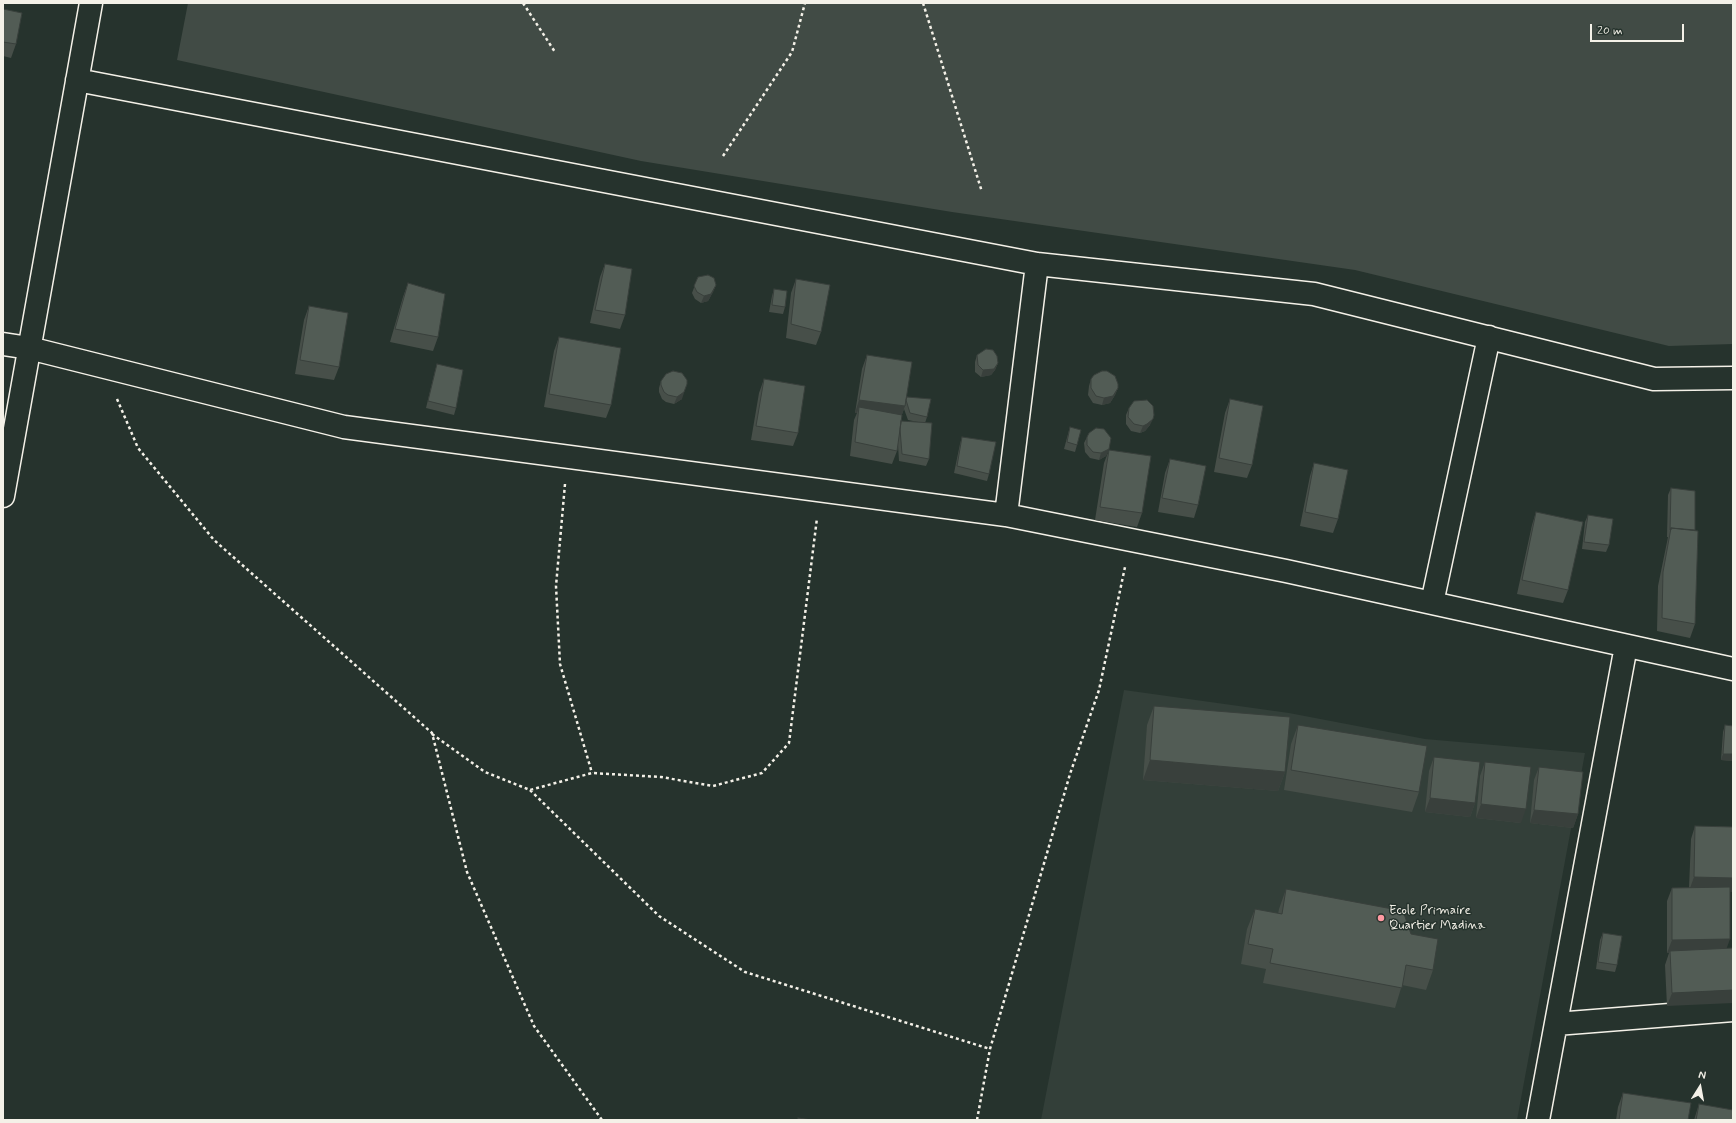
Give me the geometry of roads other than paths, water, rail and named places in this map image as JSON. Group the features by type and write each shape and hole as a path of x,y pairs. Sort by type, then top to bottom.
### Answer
{"street":[{"path":"3,496 91,3"},
{"path":"77,80 1037,264 1314,294 1654,379 1733,378"},
{"path":"1006,515 1037,264"},
{"path":"1432,603 1489,337"},
{"path":"3,344 29,348 104,366 344,427 1006,515 1286,571 1733,670"},
{"path":"1538,1120 1626,646"},
{"path":"1556,1024 1733,1010"}],"place":[{"name":"Ecole Primaire Quartier Madina","path":"1381,918"}]}
